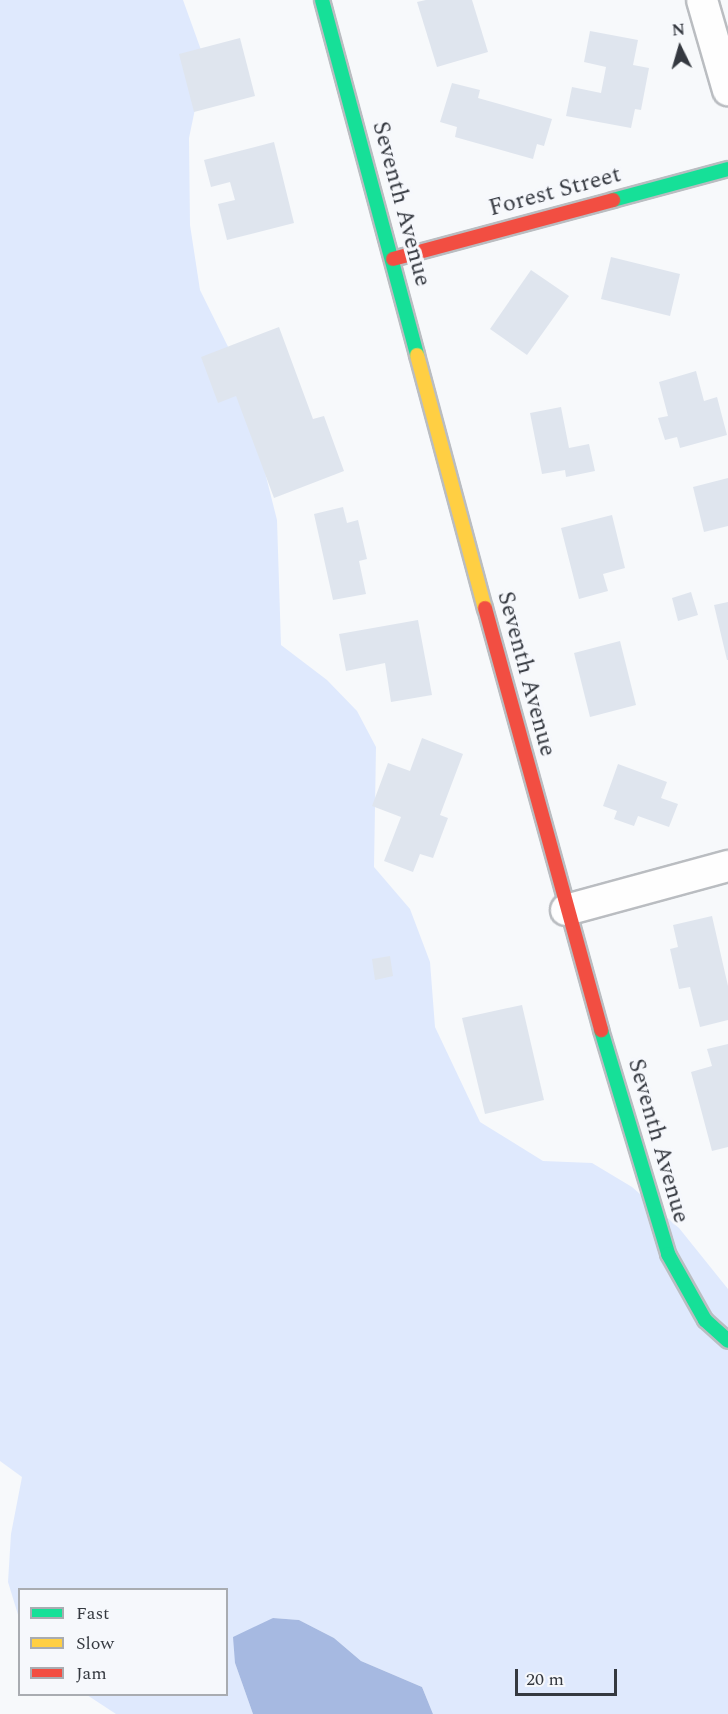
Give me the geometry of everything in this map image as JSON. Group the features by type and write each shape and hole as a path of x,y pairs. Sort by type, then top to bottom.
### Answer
{"street":[{"name":"Seventh Avenue","path":"322,0 566,910 668,1254 705,1320 728,1341"},
{"path":"702,0 728,90"},
{"name":"Forest Street","path":"393,259 728,169"},
{"path":"566,910 728,866"}],"shaded area":[{"path":"0,0 183,0 205,61 189,138 190,225 200,290 239,369 277,520 281,645 327,680 357,711 376,747 374,867 410,909 430,962 435,1027 480,1122 543,1161 592,1163 632,1187 679,1228 728,1289 728,1714 433,1714 422,1687 361,1661 334,1638 299,1620 273,1618 235,1663 253,1714 116,1714 89,1696 228,1696 228,1588 18,1588 18,1615 8,1582 11,1534 22,1477 0,1461"}],"water":[{"path":"273,1618 299,1620 334,1638 361,1661 422,1687 433,1714 253,1714 235,1663 233,1637"}],"building":[{"path":"472,0 488,52 437,67 417,2"},
{"path":"590,31 638,40 633,65 649,68 641,110 635,109 631,128 566,116 572,87 601,93 606,67 584,62"},
{"path":"240,38 255,96 194,112 179,54"},
{"path":"452,83 480,90 478,98 552,119 544,146 537,144 533,159 455,137 457,127 440,122"},
{"path":"274,142 294,223 227,240 218,204 235,200 230,182 211,187 204,160"},
{"path":"611,257 680,274 670,316 601,299"},
{"path":"531,270 569,296 527,355 490,329"},
{"path":"279,327 313,419 324,416 344,471 274,498 236,396 218,403 201,357"},
{"path":"696,371 704,401 717,397 727,435 680,448 677,437 665,440 658,418 668,416 659,382"},
{"path":"561,407 569,448 589,444 595,471 566,477 565,470 542,474 530,413"},
{"path":"728,478 728,526 704,532 693,487"},
{"path":"343,507 347,523 358,520 367,559 359,561 366,594 333,600 314,514"},
{"path":"612,515 625,568 603,574 608,591 579,599 561,528"},
{"path":"691,592 698,615 678,621 672,598"},
{"path":"728,602 728,660 727,660 714,605"},
{"path":"418,620 432,695 391,702 385,663 346,671 339,634"},
{"path":"620,641 636,705 590,717 574,653"},
{"path":"422,738 463,754 440,815 448,818 433,858 420,854 413,872 384,861 401,817 372,806 388,763 410,771"},
{"path":"618,764 667,782 661,798 678,804 669,827 638,816 634,826 614,819 617,811 603,806"},
{"path":"712,916 728,986 728,1020 700,1027 690,987 679,989 670,949 678,947 673,925"},
{"path":"390,956 393,976 375,980 372,959"},
{"path":"522,1005 544,1100 485,1114 462,1018"},
{"path":"728,1044 728,1147 712,1151 691,1072 712,1066 707,1049"}],"traffic: fast":[{"path":"322,0 417,355"},
{"path":"613,200 728,169"},
{"path":"601,1030 668,1254 705,1320 728,1341"}],"traffic: slow":[{"path":"417,355 485,608"}],"traffic: jam":[{"path":"393,259 613,200"},
{"path":"485,608 601,1030"}]}
